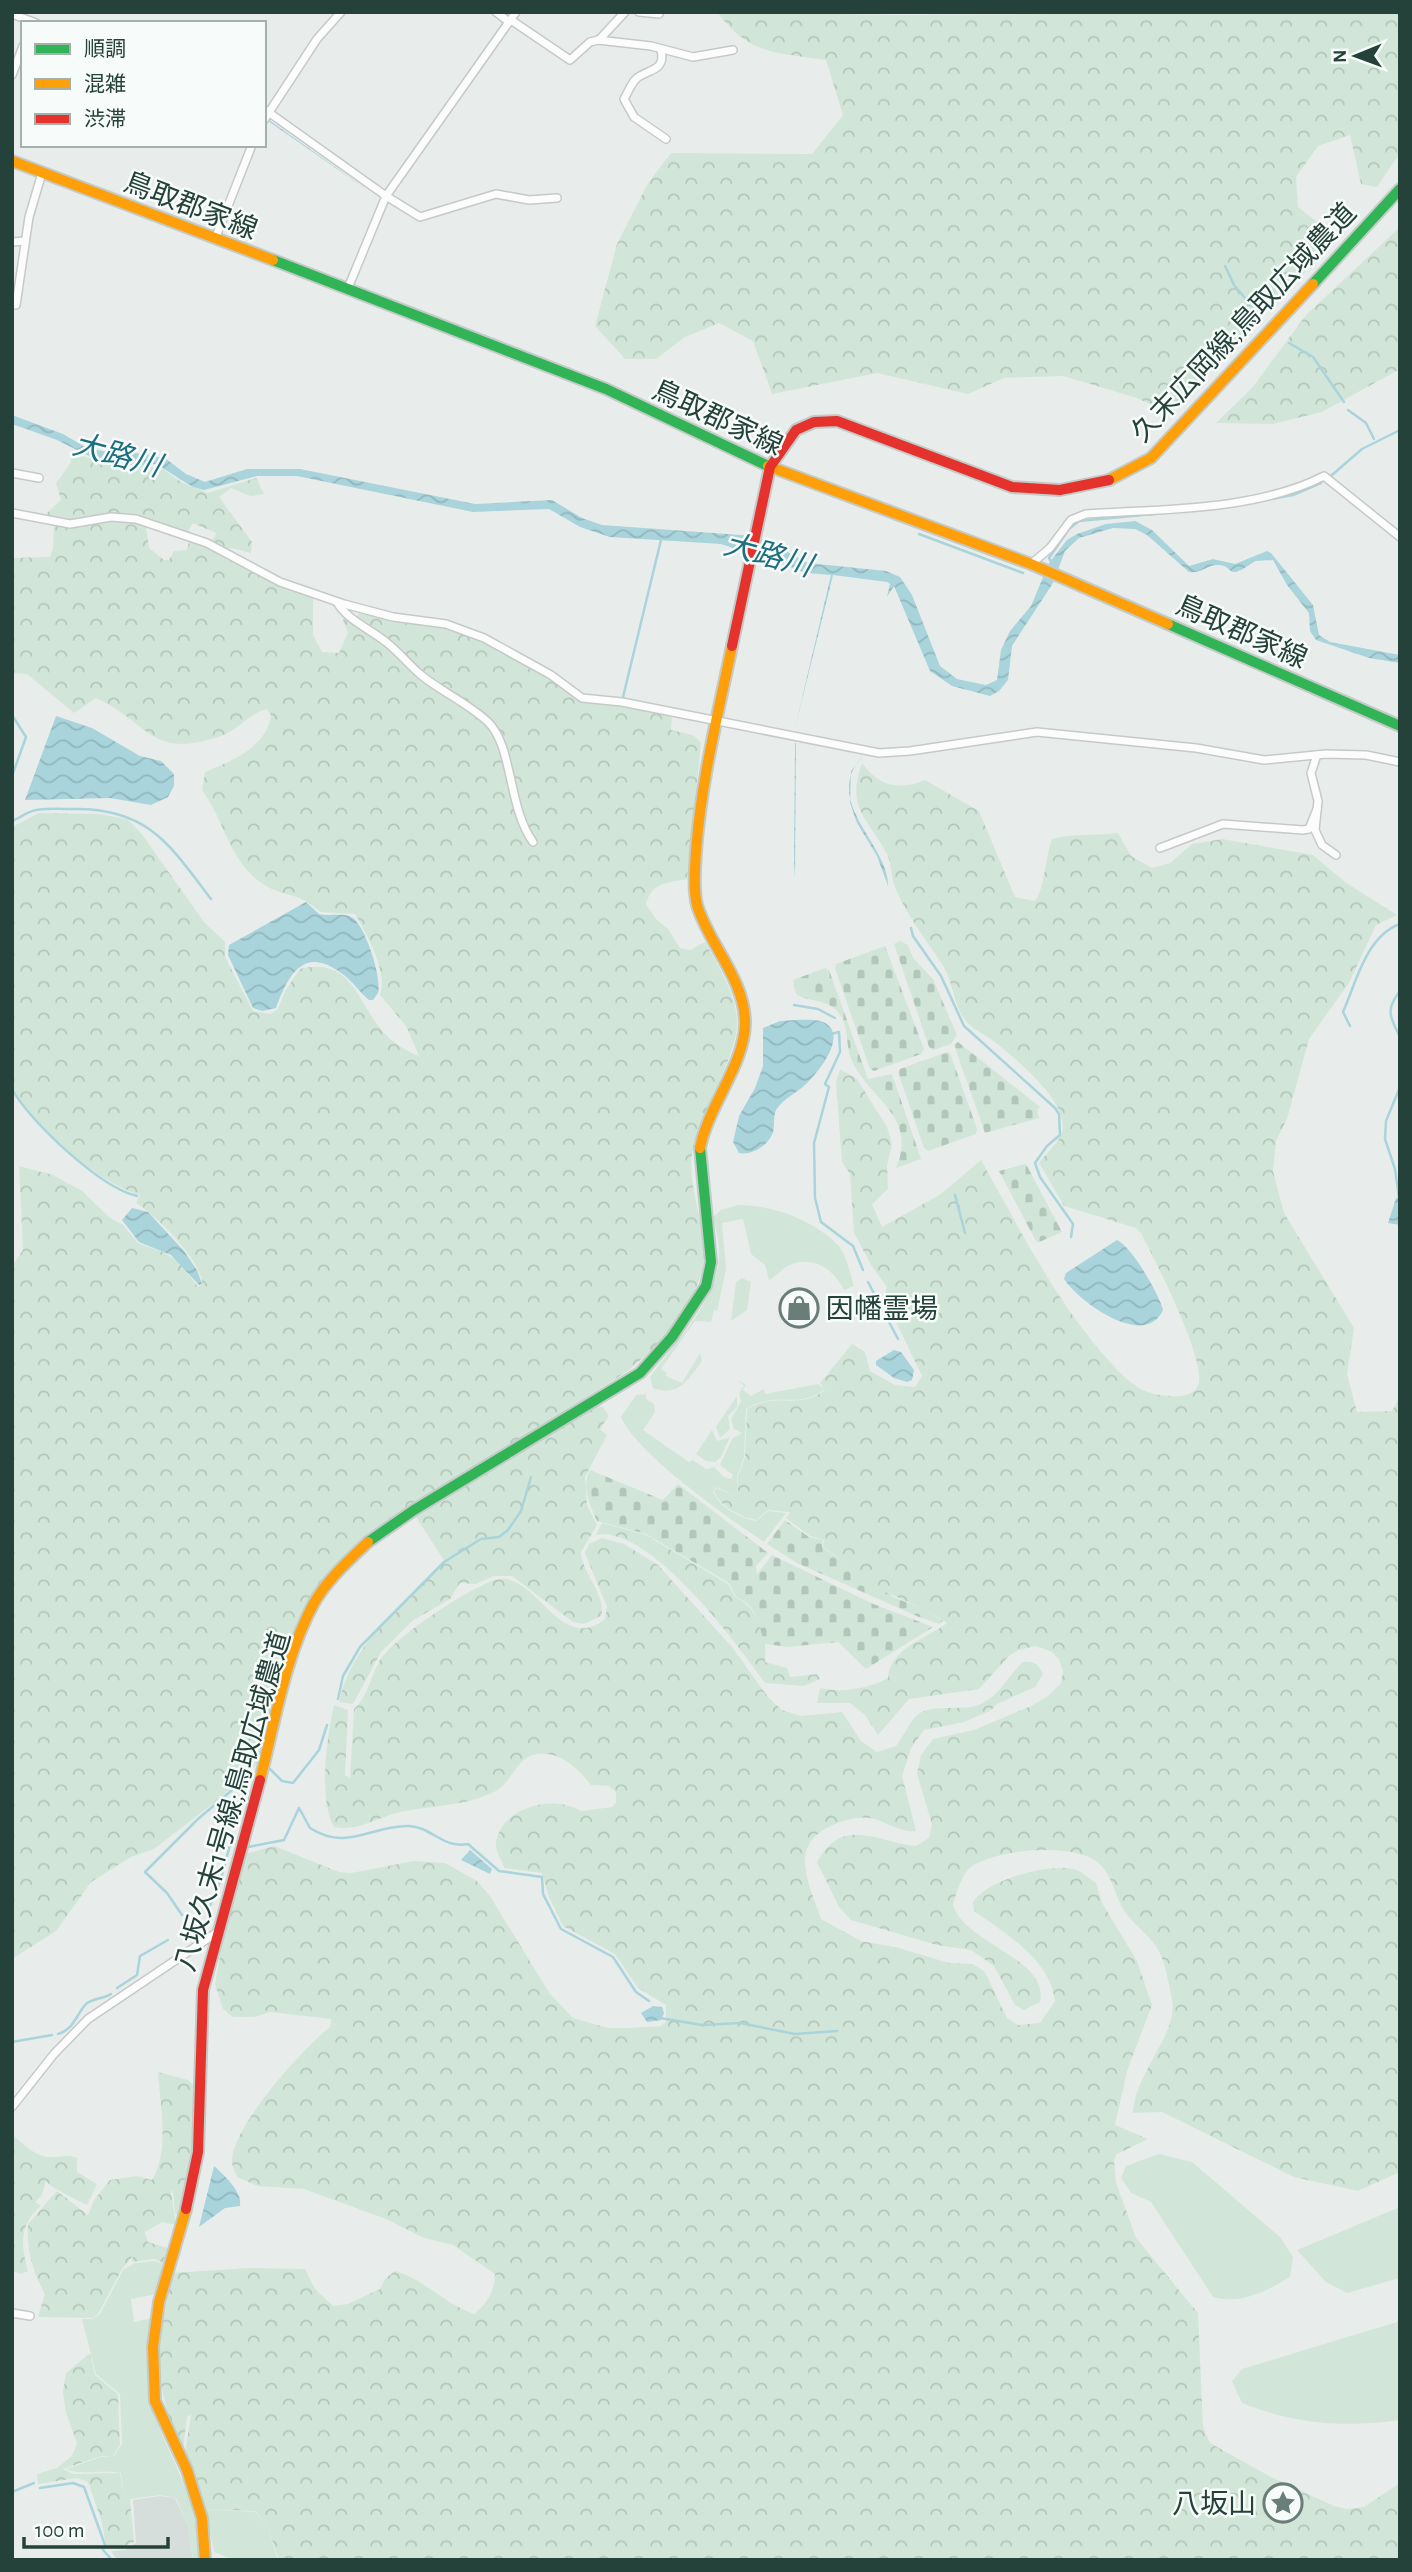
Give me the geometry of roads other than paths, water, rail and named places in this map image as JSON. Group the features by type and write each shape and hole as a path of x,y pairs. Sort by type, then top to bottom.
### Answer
{"street":[{"path":"341,12 317,39 267,109 386,196 424,218 496,194 529,200 557,198"},
{"path":"496,12 570,60 590,42 600,40 693,57 733,50"},
{"path":"348,288 386,196 516,12"},
{"path":"600,40 625,12"},
{"path":"639,12 659,14"},
{"path":"12,14 30,21"},
{"path":"660,50 663,60 659,66 633,82 624,99 634,117 666,139"},
{"path":"12,75 21,51"},
{"path":"215,239 251,147"},
{"name":"鳥取郡家線","path":"12,161 606,389 770,467 1031,564 1400,726"},
{"path":"12,304 16,305 25,241 42,173"},
{"name":"久末広岡線;鳥取広域農道","path":"770,467 796,430 814,422 837,421 1012,487 1060,490 1107,481 1151,458 1187,423 1400,189"},
{"path":"12,242 25,241"},
{"name":"八坂久末1号線;鳥取広域農道","path":"205,2560 202,2518 187,2470 155,2401 152,2377 159,2302 185,2215 198,2152 203,1990 216,1933 296,1645 314,1603 336,1573 370,1540 414,1510 640,1373 671,1337 706,1286 711,1262 711,1242 703,1200 699,1155 704,1129 743,1041 745,1021 742,998 697,904 695,866 699,805 714,722 770,467"},
{"path":"12,473 39,478"},
{"path":"1031,564 1050,548 1071,520 1086,514 1285,494 1324,476 1400,537"},
{"path":"12,513 70,524 111,517 136,519 207,543 281,582 393,617 446,624 484,638 589,700 622,702 879,753 910,751 1037,732 1196,748 1264,760 1317,755 1366,755 1400,762"},
{"path":"337,601 342,611 387,643 421,675 489,723 504,755 517,811 533,842"},
{"path":"1317,755 1311,773 1317,809 1317,839 1336,855"},
{"path":"1160,848 1205,834 1223,824 1271,830 1309,829 1317,809"},
{"path":"12,2107 54,2054 88,2019 216,1933"},
{"path":"12,2314 30,2316"}],"water":[{"path":"269,120 376,196 268,121"},
{"name":"大路川","path":"12,415 63,434 87,448 128,456 135,453 165,458 186,474 205,482 247,469 300,469 475,504 552,500 582,518 602,525 741,535 765,540 808,563 886,571 900,577 912,595 940,666 957,679 986,685 997,680 1001,650 1010,631 1031,606 1049,563 1067,540 1106,524 1135,521 1152,530 1189,566 1213,559 1235,564 1267,551 1271,553 1313,605 1319,635 1330,642 1400,655 1400,663 1369,658 1316,640 1310,631 1309,613 1287,585 1273,560 1255,561 1234,572 1222,565 1216,565 1189,572 1147,535 1135,529 1113,528 1079,538 1065,551 1053,583 1012,646 1008,680 999,691 990,696 952,686 930,671 894,586 887,597 890,584 887,582 833,575 795,728 831,575 807,573 721,544 610,537 580,527 549,509 473,512 297,476 257,476 204,490 193,487 156,464 134,466 95,459 57,440 12,424"},
{"path":"56,716 92,728 140,756 161,761 174,774 174,786 168,797 151,805 110,798 25,800"},
{"path":"796,743 795,879 794,861"},
{"path":"850,796 852,806 885,870 888,886 877,856 857,823 850,803"},
{"path":"306,902 319,914 349,916 358,923 368,942 378,976 378,993 373,1000 369,1000 341,973 316,962 307,963 292,975 276,1008 262,1011 253,1008 228,955 229,945"},
{"path":"780,1021 823,1022 831,1028 833,1044 829,1054 811,1079 776,1110 773,1132 768,1141 754,1151 739,1153 733,1142 739,1116 755,1088 763,1066 763,1028"},
{"path":"1396,1198 1400,1198 1400,1225 1388,1223"},
{"path":"132,1208 148,1212 184,1251 197,1270 202,1284 199,1285 171,1255 139,1242 122,1220"},
{"path":"1117,1240 1137,1261 1156,1293 1163,1310 1154,1321 1142,1325 1128,1324 1112,1318 1083,1299 1064,1279 1066,1273"},
{"path":"894,1350 901,1352 914,1370 912,1380 907,1382 894,1378 876,1365 876,1361"},
{"path":"470,1850 492,1869 490,1874 461,1860"},
{"path":"653,2006 662,2007 664,2013 661,2020 647,2022 641,2013"},
{"path":"214,2166 235,2189 240,2206 225,2208 199,2227"}],"waterway":[{"path":"1225,266 1234,285 1260,316"},
{"path":"1289,343 1313,357 1344,402"},
{"path":"1348,410 1366,423 1374,439"},
{"path":"1332,475 1362,449 1400,430"},
{"path":"1271,499 1293,495 1321,483"},
{"path":"1052,563 1049,558 1069,529 1079,521 1175,512"},
{"path":"919,534 1023,573"},
{"path":"623,697 661,540"},
{"path":"12,715 26,737 12,776"},
{"path":"12,821 33,811 46,809 99,810 121,815 155,833 183,862 211,899"},
{"path":"1350,1026 1343,1012 1370,949 1388,930 1400,924"},
{"path":"911,928 913,936 941,976 964,1026 1059,1114 1060,1135 1047,1146 1035,1163 1040,1177 1073,1224 1071,1237"},
{"path":"1400,991 1391,1009 1400,1037"},
{"path":"794,1005 818,1009 835,1018"},
{"path":"831,1034 839,1032 840,1052 825,1084 829,1087 814,1143 815,1198 821,1222 853,1246 863,1270"},
{"path":"1400,1087 1386,1121 1385,1139 1395,1169 1400,1205"},
{"path":"12,1089 34,1119 68,1152 105,1181 137,1196"},
{"path":"955,1195 965,1233"},
{"path":"868,1282 898,1339"},
{"path":"338,1699 343,1676 360,1647 444,1562 481,1539 499,1537 508,1530 521,1511 531,1477"},
{"path":"270,1769 282,1781 293,1783 319,1750 327,1725"},
{"path":"182,1915 167,1893 145,1872 198,1819 245,1779"},
{"path":"248,1847 284,1840 299,1808 310,1828 336,1838 409,1826 417,1827 444,1841 459,1845 468,1844 499,1871 542,1877 543,1894 561,1929 613,1957 636,1992 649,2001"},
{"path":"209,1908 220,1882 230,1845"},
{"path":"117,1988 137,1975 140,1956 168,1940"},
{"path":"58,2034 71,2026 88,2003 111,1994"},
{"path":"660,2018 702,2025 740,2023 795,2034 837,2031"},
{"path":"12,2042 52,2035"},
{"path":"12,2492 34,2483"},
{"path":"40,2488 73,2483 84,2487 105,2545"},
{"path":"103,2550 112,2560"}],"place":[{"name":"因幡霊場","path":"799,1308"},
{"name":"八坂山","path":"1283,2503"}]}
